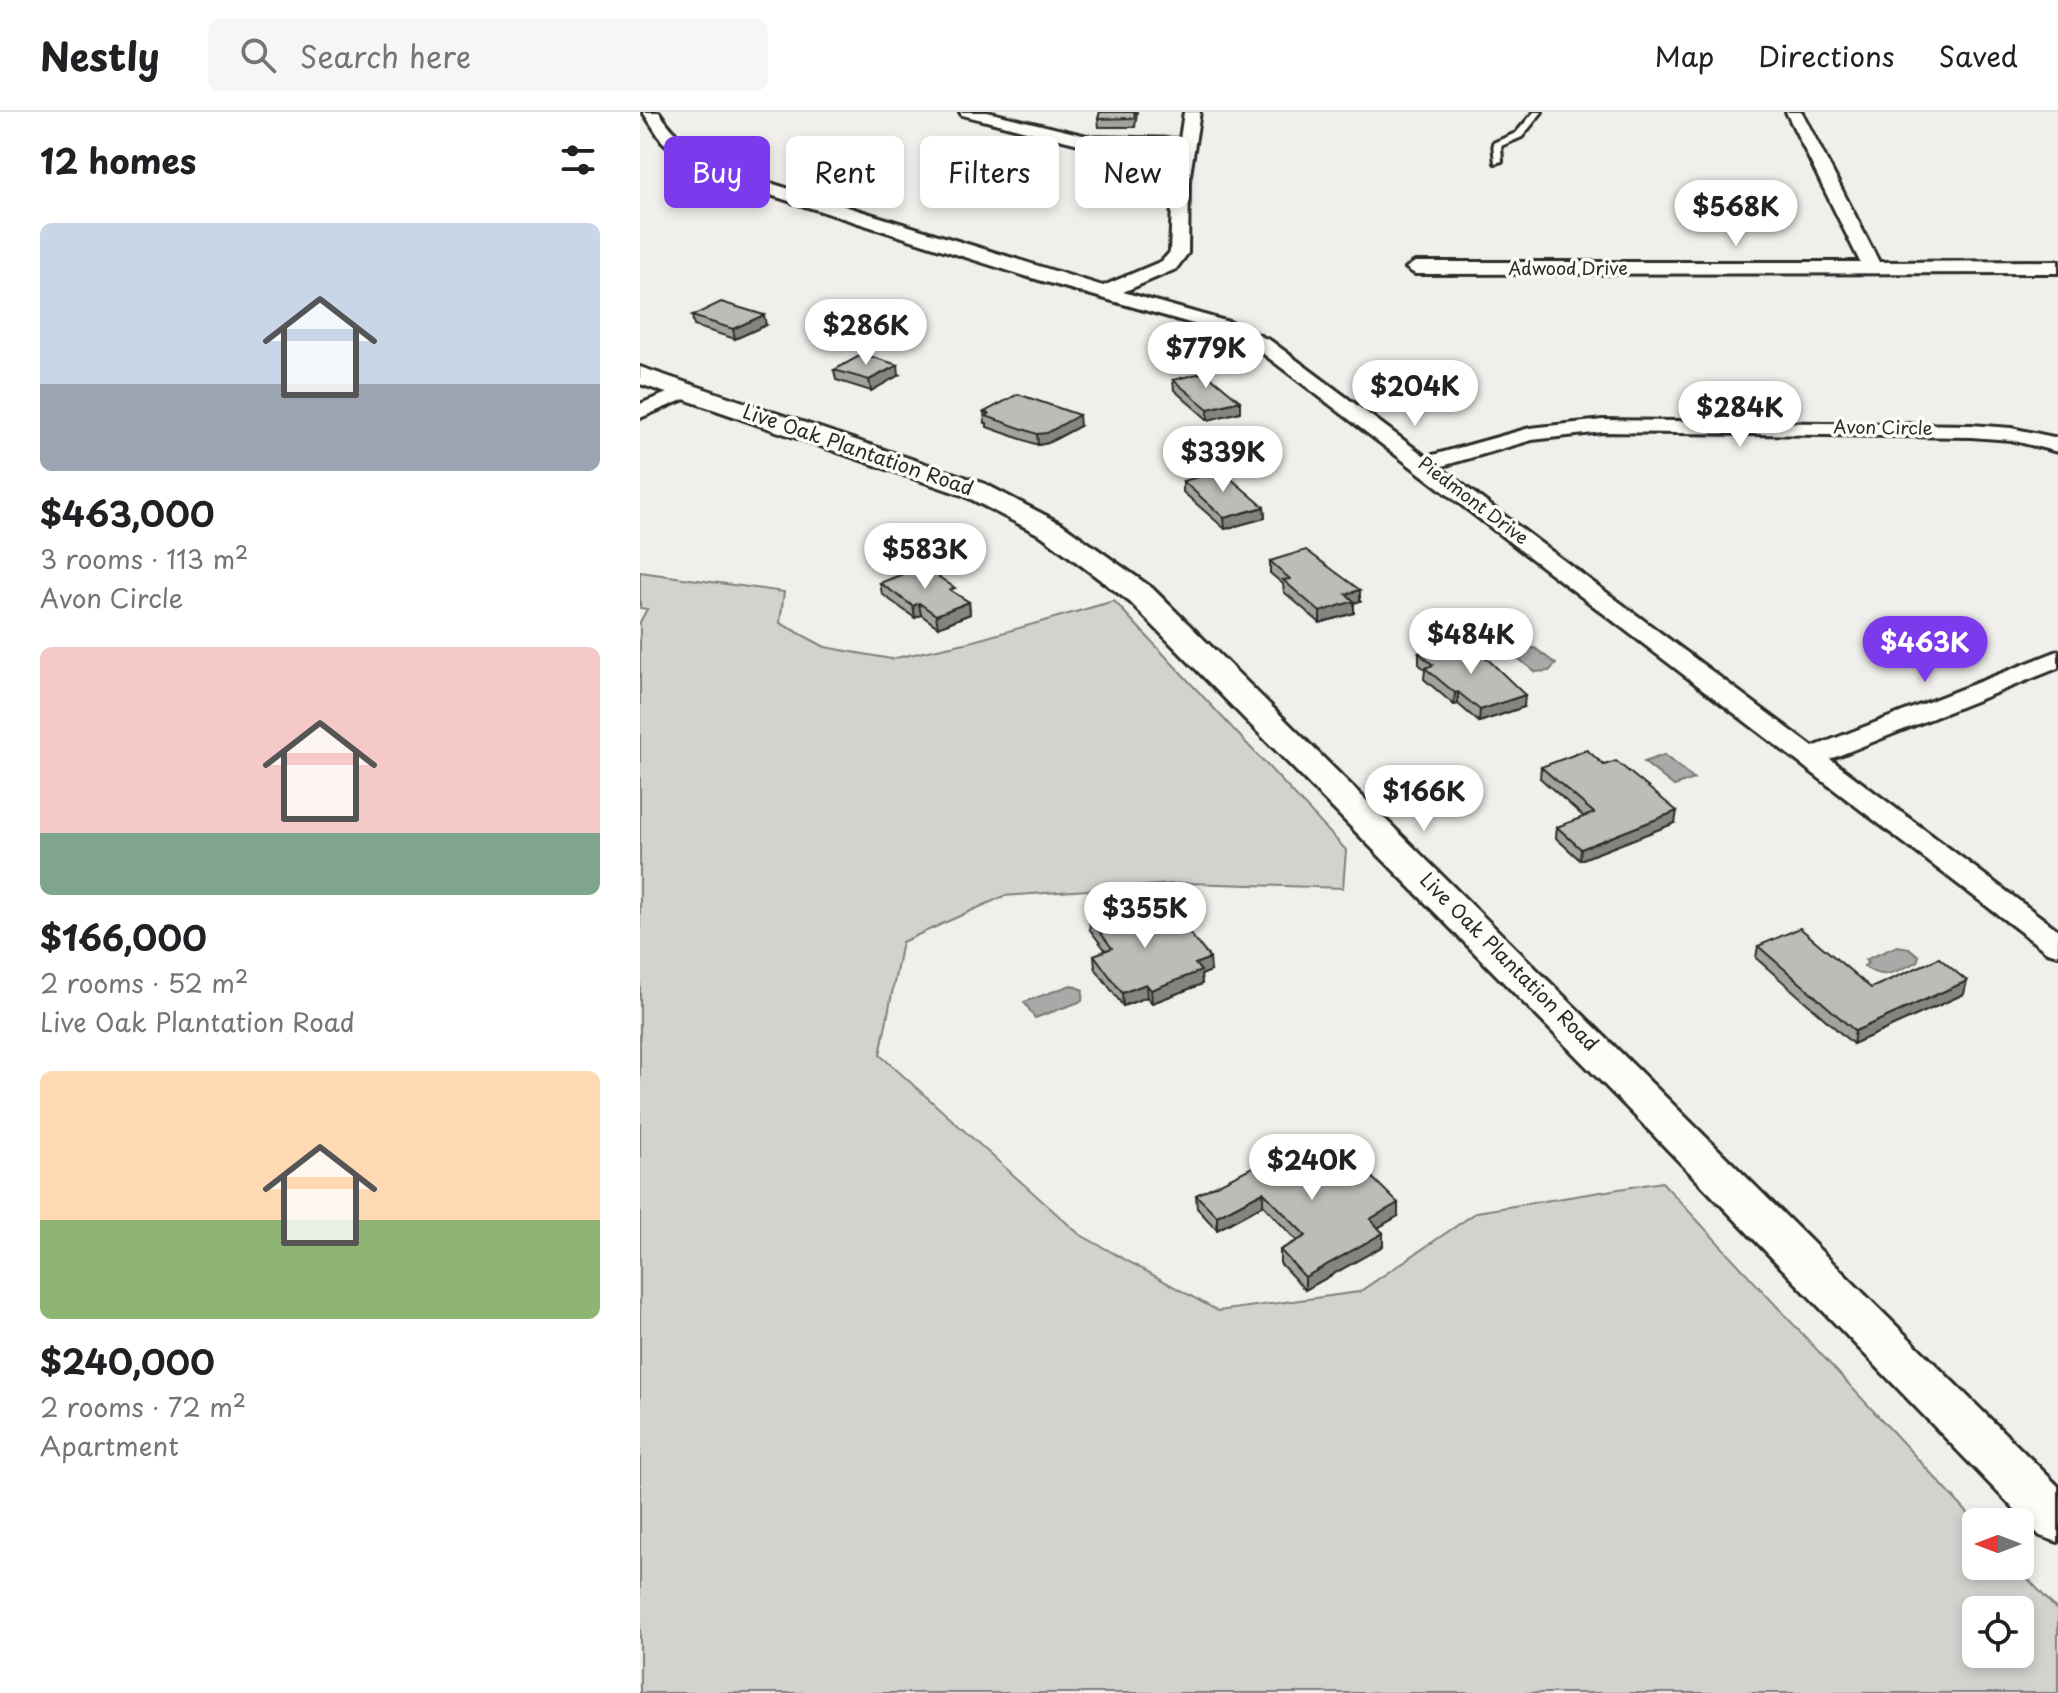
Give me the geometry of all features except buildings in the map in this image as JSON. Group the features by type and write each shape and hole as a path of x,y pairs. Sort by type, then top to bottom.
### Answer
{"street":[{"name":"Piedmont Drive","path":"651,112 668,138 682,151 732,177 1104,293 1225,327 1264,345 2058,945"},
{"path":"968,112 1075,138"},
{"path":"1188,136 1192,112"},
{"path":"1794,112 1873,269"},
{"path":"1104,293 1154,273 1175,260 1179,253 1180,208"},
{"name":"Adwood Drive","path":"1415,268 2058,267"},
{"name":"Live Oak Plantation Road","path":"640,375 975,490 1052,530 1141,595 1656,1111 2058,1520"},
{"path":"640,412 687,391"},
{"name":"Avon Circle","path":"1424,464 1530,434 1603,426 1971,431 2011,434 2058,445"},
{"path":"1811,757 2058,659"}],"lane":[{"path":"1498,161 1496,145 1519,135 1538,112"}],"shaded area":[{"path":"640,572 784,592 780,623 825,647 891,659 970,642 1114,601 1346,850 1343,888 1187,883 1004,896 902,942 880,1055 1079,1234 1218,1311 1359,1292 1477,1212 1662,1182 1963,1508 1962,1580 2029,1580 2058,1611 2058,1693 640,1693 640,622 647,609 640,608"},
{"path":"1535,648 1556,664 1549,671 1535,672 1514,655 1520,649"},
{"path":"1664,755 1694,779 1674,786 1644,762"},
{"path":"1897,946 1909,948 1919,956 1917,962 1884,974 1864,966 1868,963 1865,960"},
{"path":"1071,985 1083,990 1082,1001 1035,1018 1024,1002"}]}
